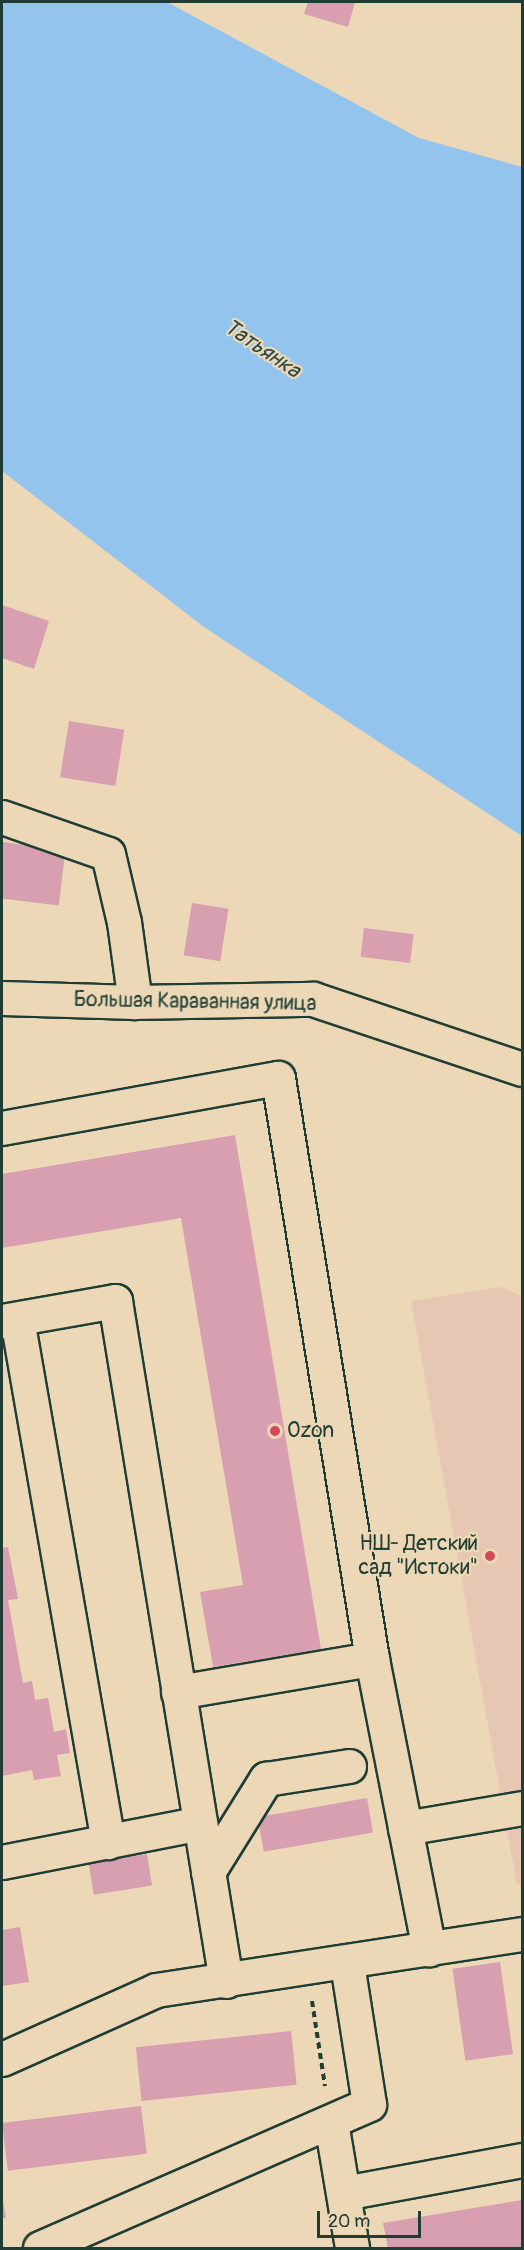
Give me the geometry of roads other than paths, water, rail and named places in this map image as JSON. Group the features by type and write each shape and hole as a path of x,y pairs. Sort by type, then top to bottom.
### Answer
{"street":[{"path":"2,817 108,854 124,922 135,1002"},
{"name":"Большая Караванная улица","path":"2,998 135,1002 313,999 522,1069"},
{"path":"2,1128 278,1078 372,1659 429,1949"},
{"path":"108,1842 9,1320 115,1301 226,1981"},
{"path":"178,1692 372,1659"},
{"path":"208,1872 266,1779 349,1766"},
{"path":"405,1828 522,1808"},
{"path":"2,1862 200,1823"},
{"path":"2,2059 156,1990 307,1970 522,1934"},
{"path":"40,2248 369,2104 347,1963"},
{"path":"331,2122 352,2248"},
{"path":"344,2193 522,2160"}],"water":[{"name":"Татьянка","path":"2,2 167,2 419,138 522,167 522,836 204,627 2,471"}],"place":[{"name":"Ozon","path":"275,1431"},
{"name":"НШ- Детский сад \"Истоки\"","path":"490,1556"}]}
